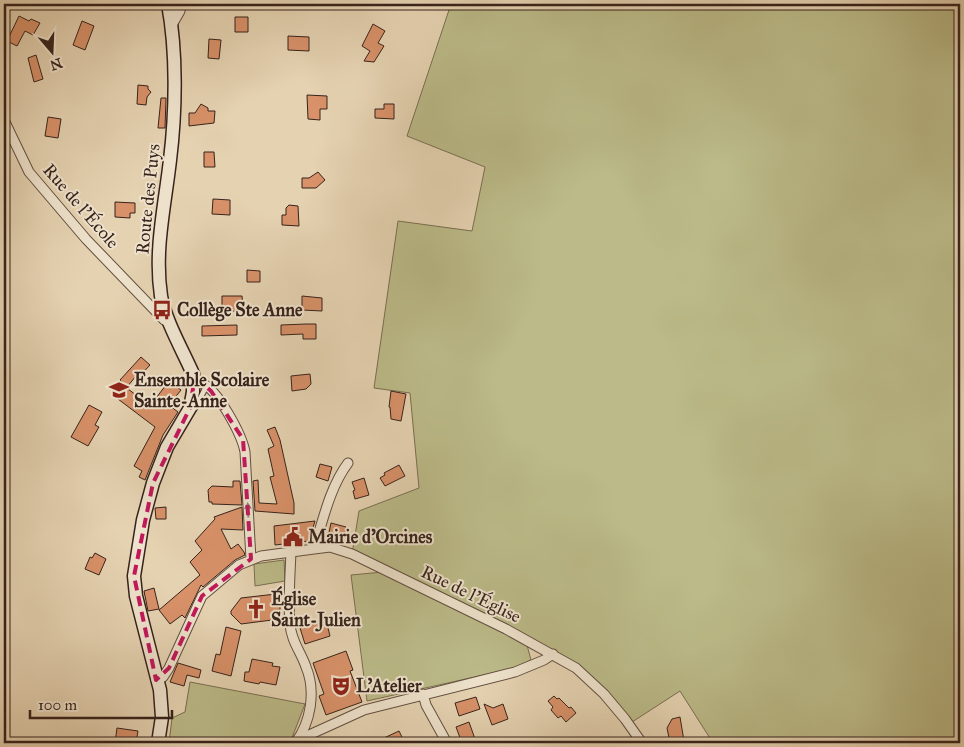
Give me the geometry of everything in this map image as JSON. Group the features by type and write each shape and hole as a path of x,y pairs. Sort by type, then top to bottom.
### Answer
{"main road":[{"name":"Route des Puys","path":"158,743 162,703 136,596 134,576 143,520 153,483 167,447 184,420 200,384 170,322 161,295 159,251 171,158 174,78 172,25 168,4"}],"street":[{"path":"172,25 181,4"},
{"name":"Rue de l'École","path":"4,120 29,172 86,239 164,320 170,322"},
{"path":"156,680 162,677 169,668 202,596 239,566 251,559 246,452 243,439 237,427 211,391 200,384"},
{"path":"314,549 325,513 342,471 348,463"},
{"name":"Rue de l'Église","path":"251,559 261,556 330,548 352,554 553,654 576,668 604,694 642,743"},
{"path":"291,552 290,625 293,641 306,665 310,678 311,701 302,735 295,743"},
{"path":"302,735 309,735 364,710 515,672 544,660 553,654"},
{"path":"423,694 426,705 447,743"}],"highlighted area":[{"path":"194,382 202,383 211,391 243,439 251,559 202,596 169,668 156,680 134,576 153,483 190,408"}],"shaded area":[{"path":"459,4 960,4 960,743 713,743 680,691 629,724 576,668 352,554 359,511 419,488 410,393 374,388 398,221 472,231 485,167 407,136 450,7"},
{"path":"284,560 285,581 255,586 254,564"},
{"path":"383,572 527,645 531,660 515,668 367,701 351,575"},
{"path":"190,682 305,704 290,743 284,739 278,743 169,743 172,718 185,712"}],"building":[{"path":"19,16 29,21 31,19 40,23 33,35 25,31 17,46 7,41"},
{"path":"235,17 248,17 248,32 235,32"},
{"path":"82,21 94,26 85,50 73,45"},
{"path":"373,24 385,31 378,43 384,46 374,62 364,61 370,51 362,46"},
{"path":"288,36 309,37 309,51 288,50"},
{"path":"209,39 221,40 219,59 208,58"},
{"path":"36,55 43,79 34,82 28,58"},
{"path":"138,85 148,86 151,92 147,97 146,105 137,104"},
{"path":"307,95 327,96 327,109 320,109 320,120 308,119"},
{"path":"161,98 166,98 165,128 158,128"},
{"path":"201,104 208,108 208,111 215,111 214,123 189,126 189,113 195,113"},
{"path":"384,104 394,104 394,119 375,118 375,109 384,109"},
{"path":"48,117 61,119 58,138 45,136"},
{"path":"204,152 214,152 215,167 204,167"},
{"path":"318,172 325,180 316,188 302,188 302,178 309,178"},
{"path":"213,199 230,200 230,215 212,214"},
{"path":"115,202 135,203 135,213 130,213 130,218 115,217"},
{"path":"289,205 298,206 299,226 282,225 282,215 286,215 286,208"},
{"path":"247,270 260,271 260,282 247,282"},
{"path":"222,296 242,296 243,307 236,307 236,311 222,311"},
{"path":"302,296 322,298 322,311 302,310"},
{"path":"316,324 316,339 303,339 303,334 281,335 281,325"},
{"path":"237,325 237,335 202,336 202,326"},
{"path":"141,357 150,365 138,378 136,376 127,387 120,380"},
{"path":"310,374 311,384 306,389 292,391 291,376"},
{"path":"169,381 181,390 169,405 178,412 163,435 145,480 139,477 142,471 134,466 155,427 118,399 121,395 117,393 123,385 150,406"},
{"path":"391,391 406,394 401,421 391,419 389,407"},
{"path":"89,405 102,412 95,425 99,427 88,446 71,437"},
{"path":"275,427 280,440 294,503 294,514 255,511 253,481 258,480 259,503 277,504 270,477 274,476 268,449 274,446 267,430"},
{"path":"320,464 332,467 328,481 316,477"},
{"path":"399,465 405,476 385,486 380,478 385,475 384,473"},
{"path":"364,478 369,495 355,499 353,491 355,490 352,482"},
{"path":"233,481 240,481 242,505 212,504 212,502 209,502 208,490 212,486 233,487"},
{"path":"166,507 166,519 156,519 155,508"},
{"path":"242,507 243,530 221,529 231,549 238,544 245,555 235,560 203,587 201,585 185,618 182,615 170,624 159,610 200,575 190,562 202,550 195,541 215,519 214,517"},
{"name":"Mairie d'Orcines","path":"315,521 309,541 275,545 274,526"},
{"path":"331,523 346,527 343,541 328,537"},
{"path":"95,553 106,559 99,575 85,569 90,557 92,558"},
{"path":"154,588 159,609 148,611 144,591"},
{"name":"Église Saint-Julien","path":"276,594 280,607 280,619 241,624 231,614 231,611 241,598"},
{"path":"326,620 330,636 305,644 300,628"},
{"path":"226,627 241,631 231,676 212,671 216,654 220,655"},
{"name":"L'Atelier","path":"346,651 353,670 350,671 362,702 326,715 319,696 324,694 313,663"},
{"path":"252,659 273,663 272,666 280,667 276,685 244,681 245,672 249,672"},
{"path":"178,663 201,670 199,678 187,675 184,686 170,682"},
{"path":"554,696 557,699 559,698 569,708 571,707 576,713 566,722 561,716 558,718 551,710 553,707 548,701"},
{"path":"476,697 480,709 459,716 455,703"},
{"path":"484,704 493,708 503,704 508,719 492,725"},
{"path":"680,717 684,741 670,743 667,728 672,719"},
{"path":"469,722 475,739 462,743 456,727"},
{"path":"117,728 138,731 136,743 115,743"},
{"path":"399,731 405,743 387,743 384,738"}],"place":[{"name":"Collège Ste Anne","path":"162,310"},
{"name":"Ensemble Scolaire Sainte-Anne","path":"119,390"},
{"name":"Mairie d'Orcines","path":"293,537"},
{"name":"Église Saint-Julien","path":"256,609"},
{"name":"L'Atelier","path":"341,686"}]}
